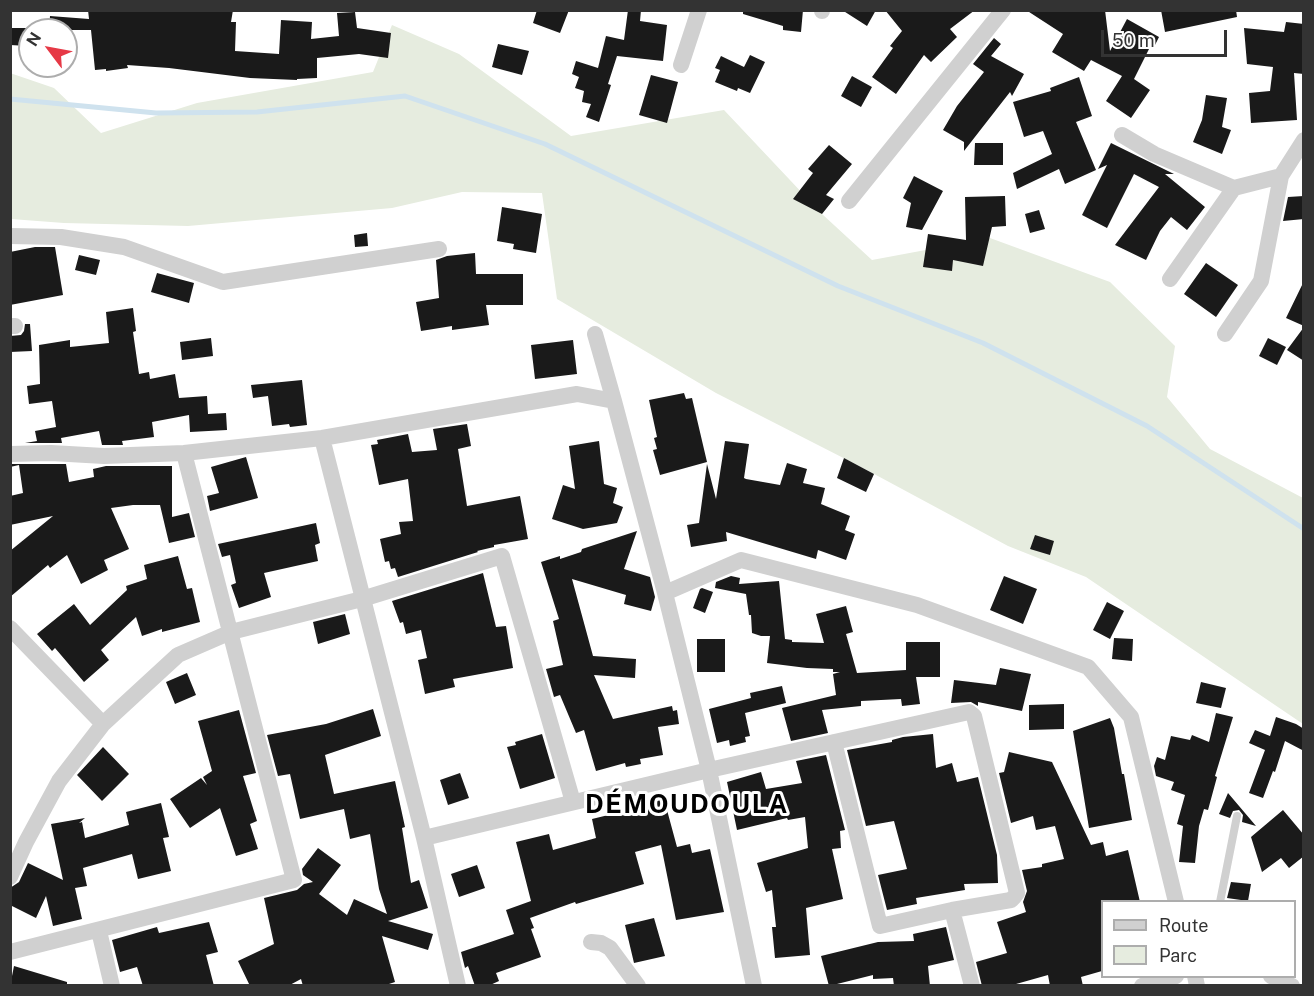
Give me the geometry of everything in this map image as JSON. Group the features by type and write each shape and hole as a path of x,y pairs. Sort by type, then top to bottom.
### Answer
{"street":[{"path":"681,65 699,10"},
{"path":"849,201 1003,10"},
{"path":"1122,135 1155,154 1234,188 1281,176"},
{"path":"1225,334 1261,281 1281,176 1304,141"},
{"path":"1170,279 1234,188"},
{"path":"10,236 61,237 124,247 223,282 439,249"},
{"path":"595,334 665,593 709,770 754,986"},
{"path":"10,454 51,453 104,456 184,453 322,438 577,394 614,401"},
{"path":"322,438 424,838 457,985"},
{"path":"10,952 294,880 184,453"},
{"path":"10,877 59,781 103,724 178,654 231,632 362,599 502,556 573,802"},
{"path":"665,593 741,561 917,606 1088,667 1131,717 1176,900"},
{"path":"10,628 103,724"},
{"path":"424,838 709,770 834,742 969,712 975,716 1017,893 1011,900 952,909 882,927 878,924 834,742"},
{"path":"952,909 972,986"},
{"path":"99,931 112,986"},
{"path":"591,942 610,948 638,986"},
{"path":"1143,986 1169,978"},
{"path":"1275,978 1292,986"}],"lane":[{"path":"1220,900 1237,816"}],"green space":[{"path":"392,25 459,54 571,136 724,110 822,214 872,260 990,238 1110,282 1175,346 1167,397 1210,449 1303,498 1303,724 1086,577 1008,546 716,393 557,299 542,193 462,192 392,208 188,226 64,223 11,219 10,73 18,76 18,78 54,88 101,133 197,103 373,72"}],"building":[{"path":"88,10 233,10 231,22 236,22 235,51 279,54 281,20 312,22 311,39 339,36 337,13 355,12 357,28 391,33 388,58 359,54 317,58 317,78 297,80 250,78 127,65 128,68 95,70 91,30 78,30 78,18 89,19"},
{"path":"537,10 569,10 560,33 533,23"},
{"path":"628,10 641,10 640,21 667,25 663,61 617,56 608,84 611,85 599,122 586,117 591,104 582,102 584,91 575,88 579,77 572,74 576,61 598,68 606,36 624,40"},
{"path":"743,10 803,10 801,32 783,30 783,26 743,14"},
{"path":"842,10 876,10 867,26"},
{"path":"885,10 975,10 950,29 957,37 931,62 924,55 896,94 872,77 893,48 890,46 902,31"},
{"path":"1026,10 1105,10 1110,51 1127,19 1159,37 1153,49 1150,47 1134,79 1150,90 1131,118 1106,101 1122,76 1091,60 1084,71 1052,52 1063,34"},
{"path":"1161,10 1236,10 1237,17 1165,32"},
{"path":"50,16 76,18 50,18"},
{"path":"1286,22 1304,24 1304,74 1294,73 1297,120 1251,123 1249,93 1270,91 1273,67 1247,64 1244,28 1284,32"},
{"path":"11,28 18,28 18,45 10,45"},
{"path":"994,38 1001,44 991,56 1024,74 1012,96 1010,92 964,151 964,142 943,130 957,106 984,72 973,64"},
{"path":"498,44 529,51 522,75 492,67"},
{"path":"750,55 765,62 750,93 738,88 737,91 715,82 720,70 715,68 721,56 744,67"},
{"path":"651,75 678,82 667,123 639,115"},
{"path":"852,76 872,87 861,107 841,96"},
{"path":"1079,77 1092,116 1076,122 1096,170 1065,184 1059,169 1017,189 1013,173 1052,154 1043,131 1024,137 1013,102 1051,91 1050,88"},
{"path":"1206,95 1227,98 1222,127 1231,130 1222,154 1193,142 1202,120"},
{"path":"975,143 1003,143 1003,165 974,165"},
{"path":"1111,143 1174,174 1165,174 1205,207 1187,230 1171,217 1160,231 1146,260 1115,245 1159,187 1134,174 1107,228 1082,215 1107,165 1098,169"},
{"path":"829,145 852,164 826,195 834,199 822,214 793,199 813,173 808,169"},
{"path":"914,176 943,191 922,230 906,227 911,203 903,198"},
{"path":"1005,196 1006,226 992,227 983,266 953,260 952,271 923,267 928,234 966,240 965,197"},
{"path":"1304,196 1304,219 1283,221 1288,197"},
{"path":"502,207 542,214 536,253 513,249 514,244 497,241"},
{"path":"1039,210 1045,229 1030,233 1025,214"},
{"path":"367,233 368,246 355,247 354,235"},
{"path":"35,247 55,247 63,295 10,305 10,252"},
{"path":"475,253 476,274 523,274 523,305 486,305 489,325 452,330 452,326 421,331 416,302 439,298 436,260 447,256"},
{"path":"79,255 100,260 96,275 75,270"},
{"path":"1206,263 1238,285 1216,317 1184,294"},
{"path":"157,273 194,283 189,303 151,292"},
{"path":"1304,281 1304,326 1286,318"},
{"path":"133,308 136,331 133,332 139,374 149,372 150,379 175,374 179,398 207,396 208,414 226,413 227,430 190,432 189,415 152,422 154,437 122,441 123,445 102,445 99,431 61,438 62,443 25,443 37,441 35,431 56,427 52,401 29,404 27,386 40,384 39,345 70,340 70,347 109,343 106,312"},
{"path":"25,324 30,324 32,351 10,352 10,336 21,335"},
{"path":"1304,327 1304,361 1287,350"},
{"path":"211,338 213,356 182,360 180,342"},
{"path":"1268,338 1286,347 1277,365 1259,356"},
{"path":"573,340 577,374 535,379 531,345"},
{"path":"302,380 307,425 272,426 268,396 253,398 251,385"},
{"path":"684,393 686,399 692,398 707,462 660,475 653,450 657,449 654,438 657,437 649,400"},
{"path":"467,424 471,446 458,449 467,506 520,496 528,539 494,545 494,547 398,577 395,568 391,569 389,561 385,562 380,539 401,534 399,522 413,521 408,479 379,485 371,445 378,444 377,440 408,434 412,452 437,450 433,429"},
{"path":"599,441 604,484 617,488 613,503 623,507 617,523 583,529 552,519 563,485 575,489 569,446"},
{"path":"725,441 749,444 744,478 746,479 780,485 787,463 807,469 803,483 825,488 821,504 850,516 845,530 855,534 846,560 818,550 816,559 726,532 727,541 691,547 687,525 699,523 707,464 716,499"},
{"path":"246,457 258,498 210,511 207,496 219,493 211,467"},
{"path":"844,458 874,474 866,492 837,478"},
{"path":"10,464 66,464 69,482 94,477 93,469 106,466 172,466 172,517 189,513 195,537 169,543 160,505 111,508 129,549 104,560 108,570 81,584 67,555 50,568 48,565 10,597 10,551 53,516 10,525 10,496 23,493 19,465 10,467"},
{"path":"316,523 320,543 315,545 318,561 264,573 271,597 239,608 231,585 236,583 230,555 222,557 218,544"},
{"path":"637,531 624,569 650,577 655,597 651,611 624,604 626,595 572,579 593,656 636,659 635,678 594,675 613,719 672,706 673,711 677,710 679,724 658,727 663,755 640,759 641,764 626,767 625,763 596,771 584,730 576,733 560,695 554,697 546,669 563,665 553,621 559,619 541,562 560,556 560,559 581,552 582,549"},
{"path":"1035,535 1054,541 1050,555 1030,549"},
{"path":"178,556 187,589 192,588 200,622 162,632 162,629 142,636 136,617 101,650 109,660 84,682 55,648 52,651 37,634 74,604 90,625 127,590 126,586 147,579 144,565"},
{"path":"483,573 496,627 506,626 513,668 453,679 455,687 425,694 418,660 427,658 421,630 406,634 403,622 400,623 392,601"},
{"path":"731,576 740,578 739,584 779,581 785,639 792,640 792,642 824,643 816,614 846,606 853,632 846,634 857,673 906,670 906,642 940,642 940,677 916,677 920,704 902,706 901,699 861,701 861,706 822,710 828,733 791,741 782,708 836,695 833,674 840,672 833,672 833,669 767,663 770,636 752,633 746,594 715,588 716,582"},
{"path":"1004,576 1037,589 1023,624 990,610"},
{"path":"702,588 713,592 705,613 693,608"},
{"path":"1107,602 1124,611 1110,639 1093,630"},
{"path":"345,614 350,634 318,644 313,622"},
{"path":"1114,638 1133,639 1132,661 1112,659"},
{"path":"697,639 725,639 725,672 697,672"},
{"path":"1000,668 1031,674 1022,711 978,702 978,706 971,702 951,703 954,680 996,685"},
{"path":"187,673 196,695 175,704 166,682"},
{"path":"1201,682 1226,688 1221,708 1196,703"},
{"path":"782,686 786,703 745,713 750,736 745,737 746,742 730,746 729,740 717,743 709,709 751,698 750,693"},
{"path":"1064,704 1064,729 1029,730 1029,705"},
{"path":"373,709 381,736 325,755 334,794 395,781 405,827 402,828 411,883 419,880 428,908 388,921 433,934 428,950 382,936 395,982 383,986 303,986 301,979 288,986 250,986 238,961 274,944 264,898 297,890 304,884 313,882 303,875 302,869 318,848 341,865 319,894 347,915 354,899 387,914 379,889 370,834 350,839 344,809 300,819 290,774 278,776 267,735 326,724"},
{"path":"239,710 256,773 243,776 257,821 250,824 258,849 236,856 220,808 190,828 170,799 201,778 207,785 203,777 212,771 198,721"},
{"path":"1216,713 1233,717 1215,776 1217,777 1208,810 1204,809 1199,826 1195,863 1179,862 1183,826 1177,824 1185,795 1171,790 1174,782 1156,776 1154,766 1157,757 1165,760 1171,736 1190,740 1192,735 1209,742"},
{"path":"1276,717 1304,729 1304,751 1285,741 1275,772 1273,771 1263,798 1249,793 1265,750 1249,743 1255,730 1270,736"},
{"path":"1110,718 1114,728 1122,774 1124,774 1132,820 1089,828 1073,731"},
{"path":"542,734 555,778 520,789 507,747 516,745 515,742"},
{"path":"933,734 936,768 952,763 957,782 978,777 997,855 998,883 964,884 965,890 916,898 917,904 887,910 878,875 907,869 894,821 866,826 847,750 892,742 892,740 903,737"},
{"path":"103,747 129,774 102,801 77,775"},
{"path":"1009,752 1052,762 1091,845 1103,842 1106,856 1128,850 1140,900 1101,900 1101,971 1081,977 1083,986 1050,986 1048,975 1009,986 982,986 976,962 1007,953 997,922 1026,912 1023,902 1027,891 1022,870 1042,867 1042,864 1064,859 1055,826 1036,830 1033,816 1011,823 999,773 1004,772"},
{"path":"826,755 845,830 840,831 841,848 832,849 843,899 806,908 810,955 775,958 772,927 776,927 772,890 766,892 757,863 808,848 805,817 788,820 787,818 737,830 727,782 761,772 766,789 802,783 796,761"},
{"path":"460,773 469,798 448,805 440,780"},
{"path":"1228,793 1256,826 1242,822 1243,815 1239,810 1233,811 1230,818 1219,814"},
{"path":"664,799 677,847 690,844 692,853 710,849 724,912 676,920 661,845 635,852 644,884 576,904 575,902 530,918 534,928 531,929 541,957 496,973 499,981 488,986 475,986 468,966 465,968 461,952 514,934 506,910 531,901 516,842 549,834 553,850 596,838 592,819"},
{"path":"161,803 169,837 163,838 171,871 138,879 132,854 83,868 87,886 75,888 82,919 53,926 46,896 36,918 10,905 10,888 19,882 28,863 63,880 51,824 85,818 79,823 82,822 85,838 129,825 126,812"},
{"path":"1283,810 1304,835 1304,856 1289,868 1281,858 1262,872 1251,837"},
{"path":"477,865 485,888 459,897 451,874"},
{"path":"1231,882 1251,884 1248,900 1227,898"},
{"path":"654,918 665,956 634,963 625,925"},
{"path":"209,922 218,952 206,955 214,986 143,986 137,967 120,972 112,940 157,927 159,933"},
{"path":"946,927 954,960 928,966 930,986 894,986 893,978 873,979 873,975 829,986 821,956 878,942 914,941 913,934"},
{"path":"14,966 67,982 67,986 10,986"}],"waterway":[{"path":"10,99 156,113 257,112 405,96 545,144 838,286 983,343 1147,426 1304,529"}],"district":[{"name":"DÉMOUDOULA","path":"687,805"}]}
